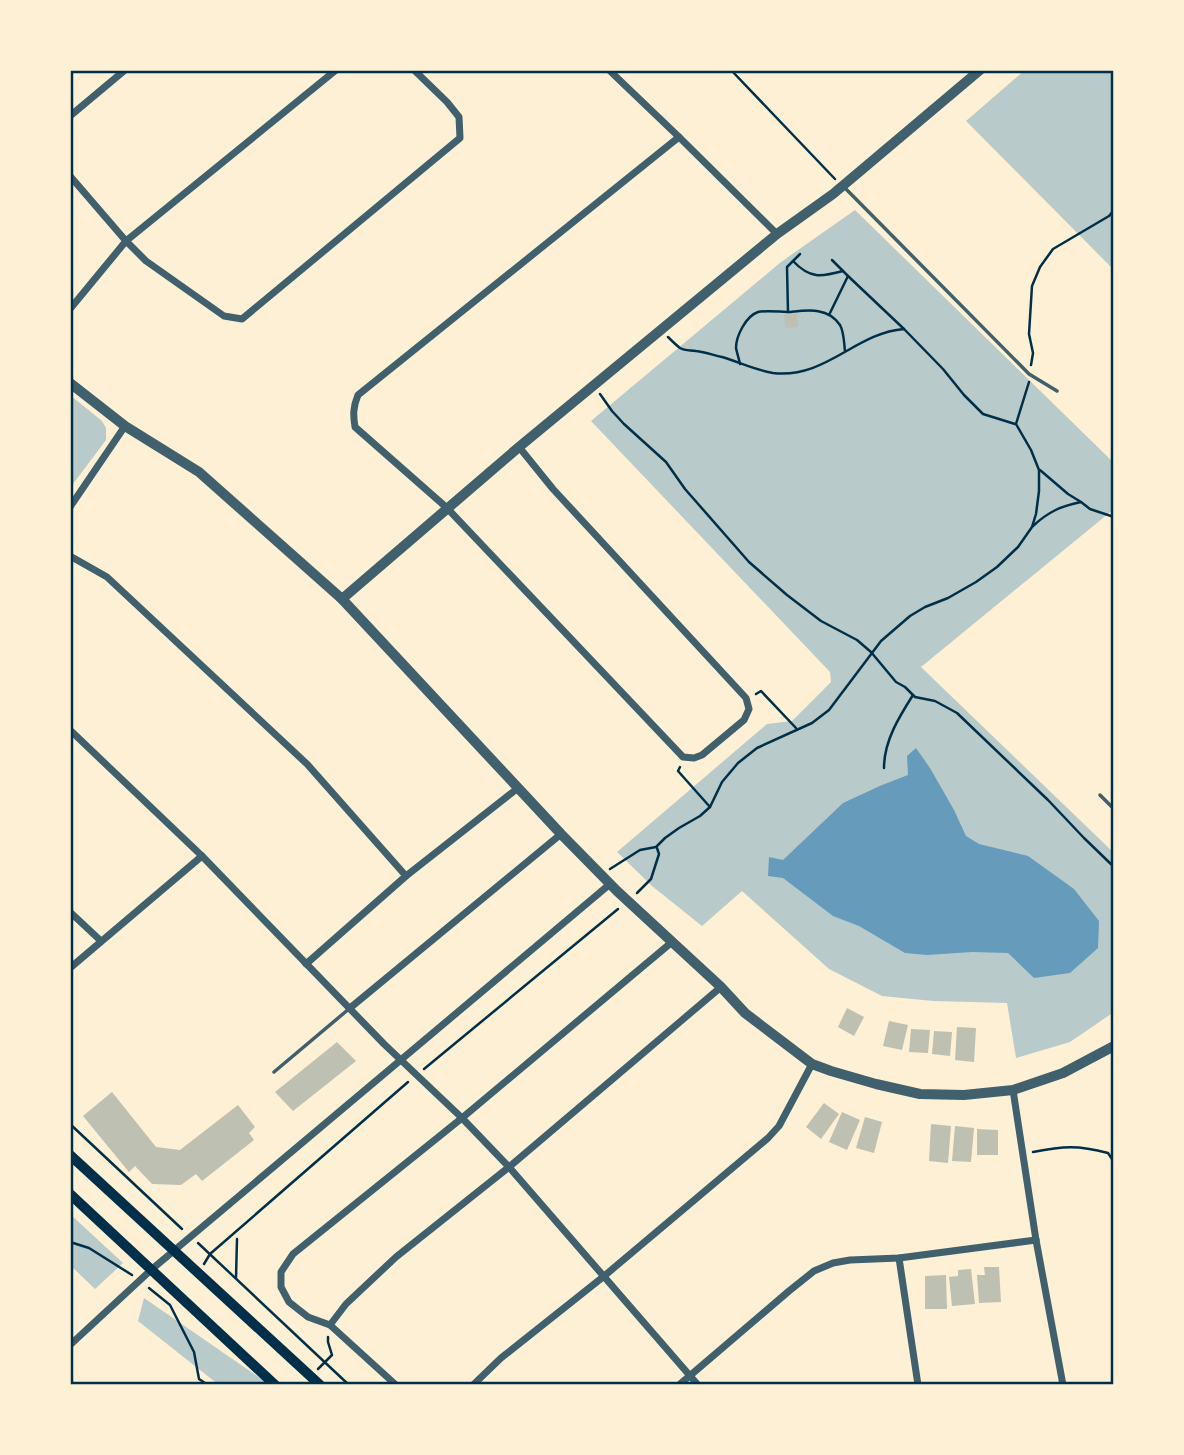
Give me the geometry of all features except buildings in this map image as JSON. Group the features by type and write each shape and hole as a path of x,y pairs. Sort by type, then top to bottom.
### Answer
{"main road":[{"path":"70,1155 320,1385"},
{"path":"70,1194 275,1385"}],"street":[{"path":"70,116 125,70"},
{"path":"70,309 125,242 336,70"},
{"path":"70,176 125,242 146,261 223,316 242,319 460,138 459,117 414,70"},
{"path":"609,70 777,234"},
{"path":"342,599 519,447 777,234 833,194 980,70"},
{"path":"519,447 554,489 747,698 748,709 744,720 702,755 694,758 683,757 447,508 355,427 353,415 358,395 679,137"},
{"path":"70,383 125,426 199,472 342,599 610,884 721,987 745,1013 813,1064 876,1084 920,1094 964,1095 1013,1090 1063,1073 1114,1046"},
{"path":"70,507 125,426"},
{"path":"70,556 107,577 307,764 406,876"},
{"path":"70,730 202,856 509,1167 698,1385"},
{"path":"306,964 406,876 518,788"},
{"path":"350,1008 561,834"},
{"path":"70,968 202,856"},
{"path":"70,1345 175,1250 610,884"},
{"path":"70,912 101,941"},
{"path":"396,1385 330,1325 308,1317 289,1302 281,1287 281,1272 293,1254 462,1118 672,942"},
{"path":"330,1325 346,1304 396,1257 509,1167 721,987"},
{"path":"473,1385 501,1358 603,1277 768,1138 779,1126 813,1064"},
{"path":"1013,1090 1062,1385"},
{"path":"679,1385 814,1271 833,1263 899,1258 1036,1240"},
{"path":"899,1258 918,1385"}],"lane":[{"path":"842,185 1029,374 1057,391"},
{"path":"1100,795 1114,809"},
{"path":"274,1072 350,1008"}],"path":[{"path":"733,71 842,185"},
{"path":"1016,424 1028,383 1033,353 1029,334 1032,286 1040,267 1053,249 1109,216 1114,209"},
{"path":"788,312 787,267 800,254"},
{"path":"832,260 904,329 983,414 1016,424 1038,468 1037,514 1032,527"},
{"path":"793,261 808,274 818,276 843,271"},
{"path":"829,315 848,276"},
{"path":"740,364 736,348 738,335 757,312 821,311 840,325 845,351"},
{"path":"661,330 682,350 708,353 749,368 775,373 800,372 820,366 891,330 904,329"},
{"path":"594,385 612,411 666,462 685,489 749,562 821,621 858,640 896,682 915,697 935,701 957,713 1114,867"},
{"path":"1038,468 1090,509 1114,517"},
{"path":"601,875 640,850 656,847 679,828 700,816 710,807 722,782 738,763 757,748 812,723 829,710 881,640 911,616 948,598 997,567 1046,514 1081,502"},
{"path":"747,698 761,691 797,729"},
{"path":"884,768 884,753 901,713 913,695"},
{"path":"683,757 678,771 710,807"},
{"path":"198,1272 210,1254 416,1075 628,901 651,879 659,854 656,847"},
{"path":"70,1124 349,1385"},
{"path":"1023,1154 1057,1147 1086,1147 1108,1153 1114,1162"},
{"path":"236,1279 237,1240"},
{"path":"70,1242 89,1248 140,1281 170,1305 194,1352 199,1379 208,1385"},
{"path":"311,1377 332,1355 328,1342 330,1325"}],"shaded area":[{"path":"1025,70 1114,70 1114,270 966,121"},
{"path":"855,210 1114,463 1114,509 921,667 1114,853 1114,1012 1070,1042 1016,1058 1007,1003 933,1001 882,996 829,969 742,891 702,926 652,886 617,852 767,724 792,721 831,682 830,672 591,421 781,262"},
{"path":"70,395 102,421 106,428 106,440 70,488"},
{"path":"70,1214 123,1263 95,1289 70,1265"},
{"path":"144,1298 270,1385 219,1385 138,1321"}],"water":[{"path":"916,748 954,810 966,836 979,844 1028,856 1074,889 1099,921 1098,948 1070,973 1034,978 1008,953 905,953 859,926 833,916 783,878 768,876 769,857 783,860 843,803 908,775 907,756"}]}
